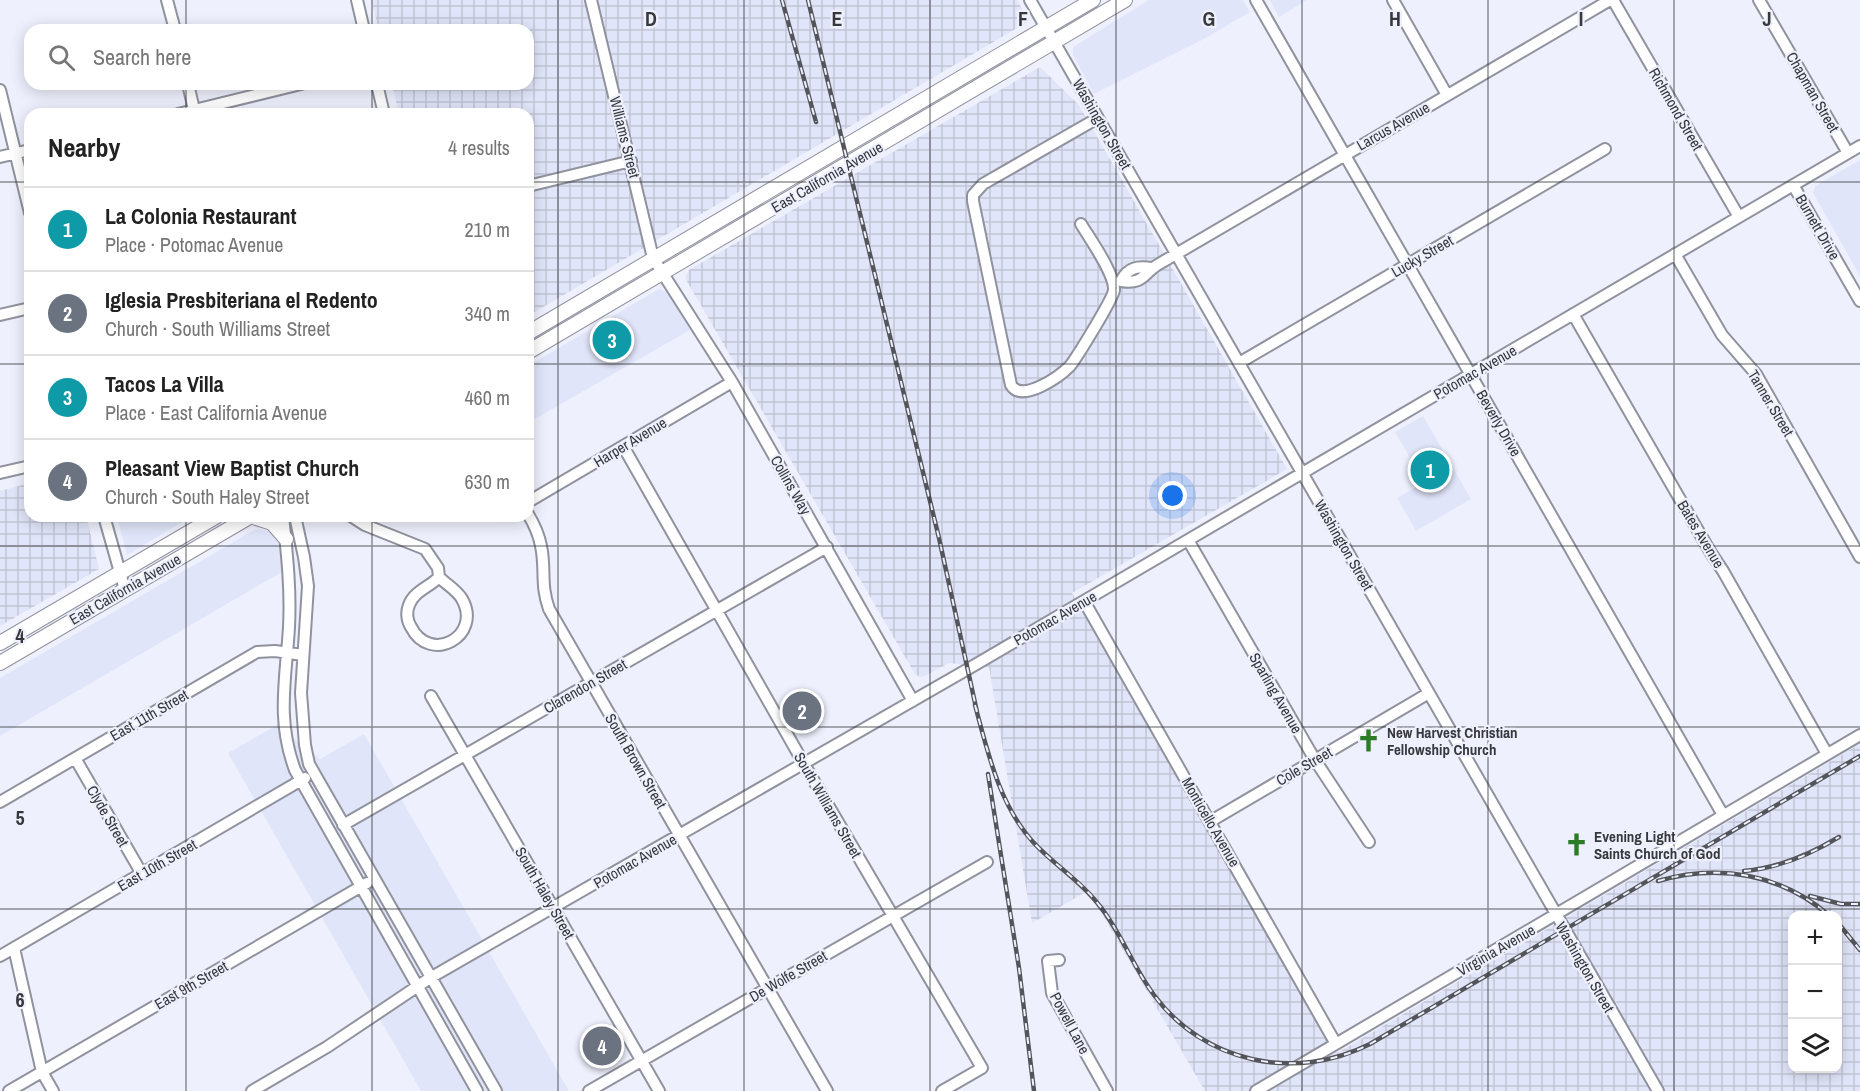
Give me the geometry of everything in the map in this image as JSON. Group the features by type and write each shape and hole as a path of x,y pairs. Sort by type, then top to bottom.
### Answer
{"main road":[{"name":"East California Avenue","path":"534,329 1093,0"},
{"name":"East California Avenue","path":"534,348 1125,0"},
{"name":"East California Avenue","path":"0,643 207,522"},
{"name":"East California Avenue","path":"0,663 241,522"},
{"path":"269,522 286,539"}],"street":[{"path":"167,0 173,24"},
{"path":"357,0 363,24"},
{"name":"Williams Street","path":"591,0 653,258 663,272"},
{"name":"Washington Street","path":"1030,0 1658,1091"},
{"name":"Beverly Drive","path":"1256,0 1723,815"},
{"path":"1393,0 1447,95"},
{"name":"Larcus Avenue","path":"1117,282 1132,269 1152,268 1612,0"},
{"name":"Richmond Street","path":"1612,0 1739,217"},
{"name":"Chapman Street","path":"1759,0 1848,153"},
{"path":"0,90 24,189"},
{"path":"190,90 194,108"},
{"path":"210,108 278,90"},
{"path":"378,90 383,108"},
{"path":"1081,224 1117,282 1113,293 1068,368 1031,391 1014,390 1011,385 974,195 983,184 1098,118"},
{"name":"Potomac Avenue","path":"252,1091 327,1047 430,978 913,701 1860,146"},
{"name":"Lucky Street","path":"1239,363 1605,149"},
{"path":"0,157 24,152"},
{"path":"534,185 630,161"},
{"name":"Burnett Drive","path":"1793,185 1860,301"},
{"name":"Tanner Street","path":"1675,254 1722,335 1756,374 1860,557"},
{"name":"Collins Way","path":"663,272 732,382 913,701"},
{"path":"0,315 24,309"},
{"name":"Bates Avenue","path":"1574,314 1827,754"},
{"name":"Harper Avenue","path":"534,498 732,382"},
{"name":"South Williams Street","path":"623,446 981,1068 942,1091"},
{"path":"0,473 24,467"},
{"path":"106,522 125,590"},
{"path":"284,522 290,580 283,718 289,755 301,781 477,1091"},
{"path":"296,522 308,586 301,693 305,745 313,773 496,1091"},
{"path":"360,522 425,549 438,568 439,577 461,597 466,608 467,621 463,632 448,643 437,645 423,642 417,637 411,629 407,614 412,599 439,577"},
{"name":"South Brown Street","path":"532,522 542,546 543,584 547,602 591,683 826,1091"},
{"name":"Sparling Avenue","path":"1188,540 1315,760 1369,842"},
{"name":"Clarendon Street","path":"343,825 827,547"},
{"name":"Monticello Avenue","path":"1084,601 1336,1044"},
{"name":"East 11th Street","path":"0,802 257,652 287,652 303,655"},
{"name":"Cole Street","path":"1211,821 1429,693"},
{"name":"South Haley Street","path":"431,696 658,1091"},
{"name":"Virginia Avenue","path":"1256,1091 1860,735"},
{"name":"Clyde Street","path":"75,758 142,874"},
{"name":"East 10th Street","path":"0,956 313,773"},
{"name":"De Wolfe Street","path":"588,1091 987,862"},
{"name":"East 9th Street","path":"9,1091 374,879"},
{"path":"14,948 42,1072 53,1091"},
{"name":"Powell Lane","path":"1059,960 1048,961 1052,993 1107,1091"}],"shaded area":[{"path":"371,0 1017,0 1029,21 534,312 534,108 398,108 393,90 534,90 534,24 377,24"},
{"path":"1149,0 1243,0 1250,12 1204,39 1094,94 1073,55 1073,47"},
{"path":"1270,0 1307,0 1279,17"},
{"path":"1040,67 1079,105 1287,469 1072,593 1337,1053 1860,744 1860,1091 1205,1091 1102,914 1086,892 1032,923 989,667 949,663 925,676 920,677 915,674 685,278 689,270"},
{"path":"1860,160 1860,276 1813,193 1815,186"},
{"path":"659,289 667,292 690,330 534,420 534,362"},
{"path":"1423,416 1471,499 1416,531 1397,498 1424,482 1395,432"},
{"path":"24,485 24,522 87,522 99,569 0,626 0,491"},
{"path":"119,522 182,522 127,555"},
{"path":"260,529 273,533 278,540 282,572 0,736 0,678 254,530"},
{"path":"277,725 320,759 364,734 569,1091 421,1091 228,753"}],"railway":[{"path":"782,0 816,122"},
{"path":"808,0 939,538 977,712"},
{"path":"975,705 996,777 1011,811 1033,842 1084,888 1107,915 1154,995 1175,1018 1198,1037 1225,1050 1253,1059 1282,1063 1312,1062 1341,1056 1370,1044 1860,756"},
{"path":"988,774 1019,968 1034,1091"},
{"path":"1744,871 1793,860 1839,837"},
{"path":"1658,881 1704,873 1748,876 1791,890 1823,911"},
{"path":"1810,896 1841,904 1860,904"},
{"path":"1842,928 1860,950"}],"place":[{"name":"Tacos La Villa","path":"612,340"},
{"name":"La Colonia Restaurant","path":"1430,470"},
{"name":"Iglesia Presbiteriana el Redento","path":"802,711"},
{"name":"New Harvest Christian Fellowship Church","path":"1369,741"},
{"name":"Evening Light Saints Church of God","path":"1576,845"},
{"name":"Pleasant View Baptist Church","path":"602,1046"}]}
